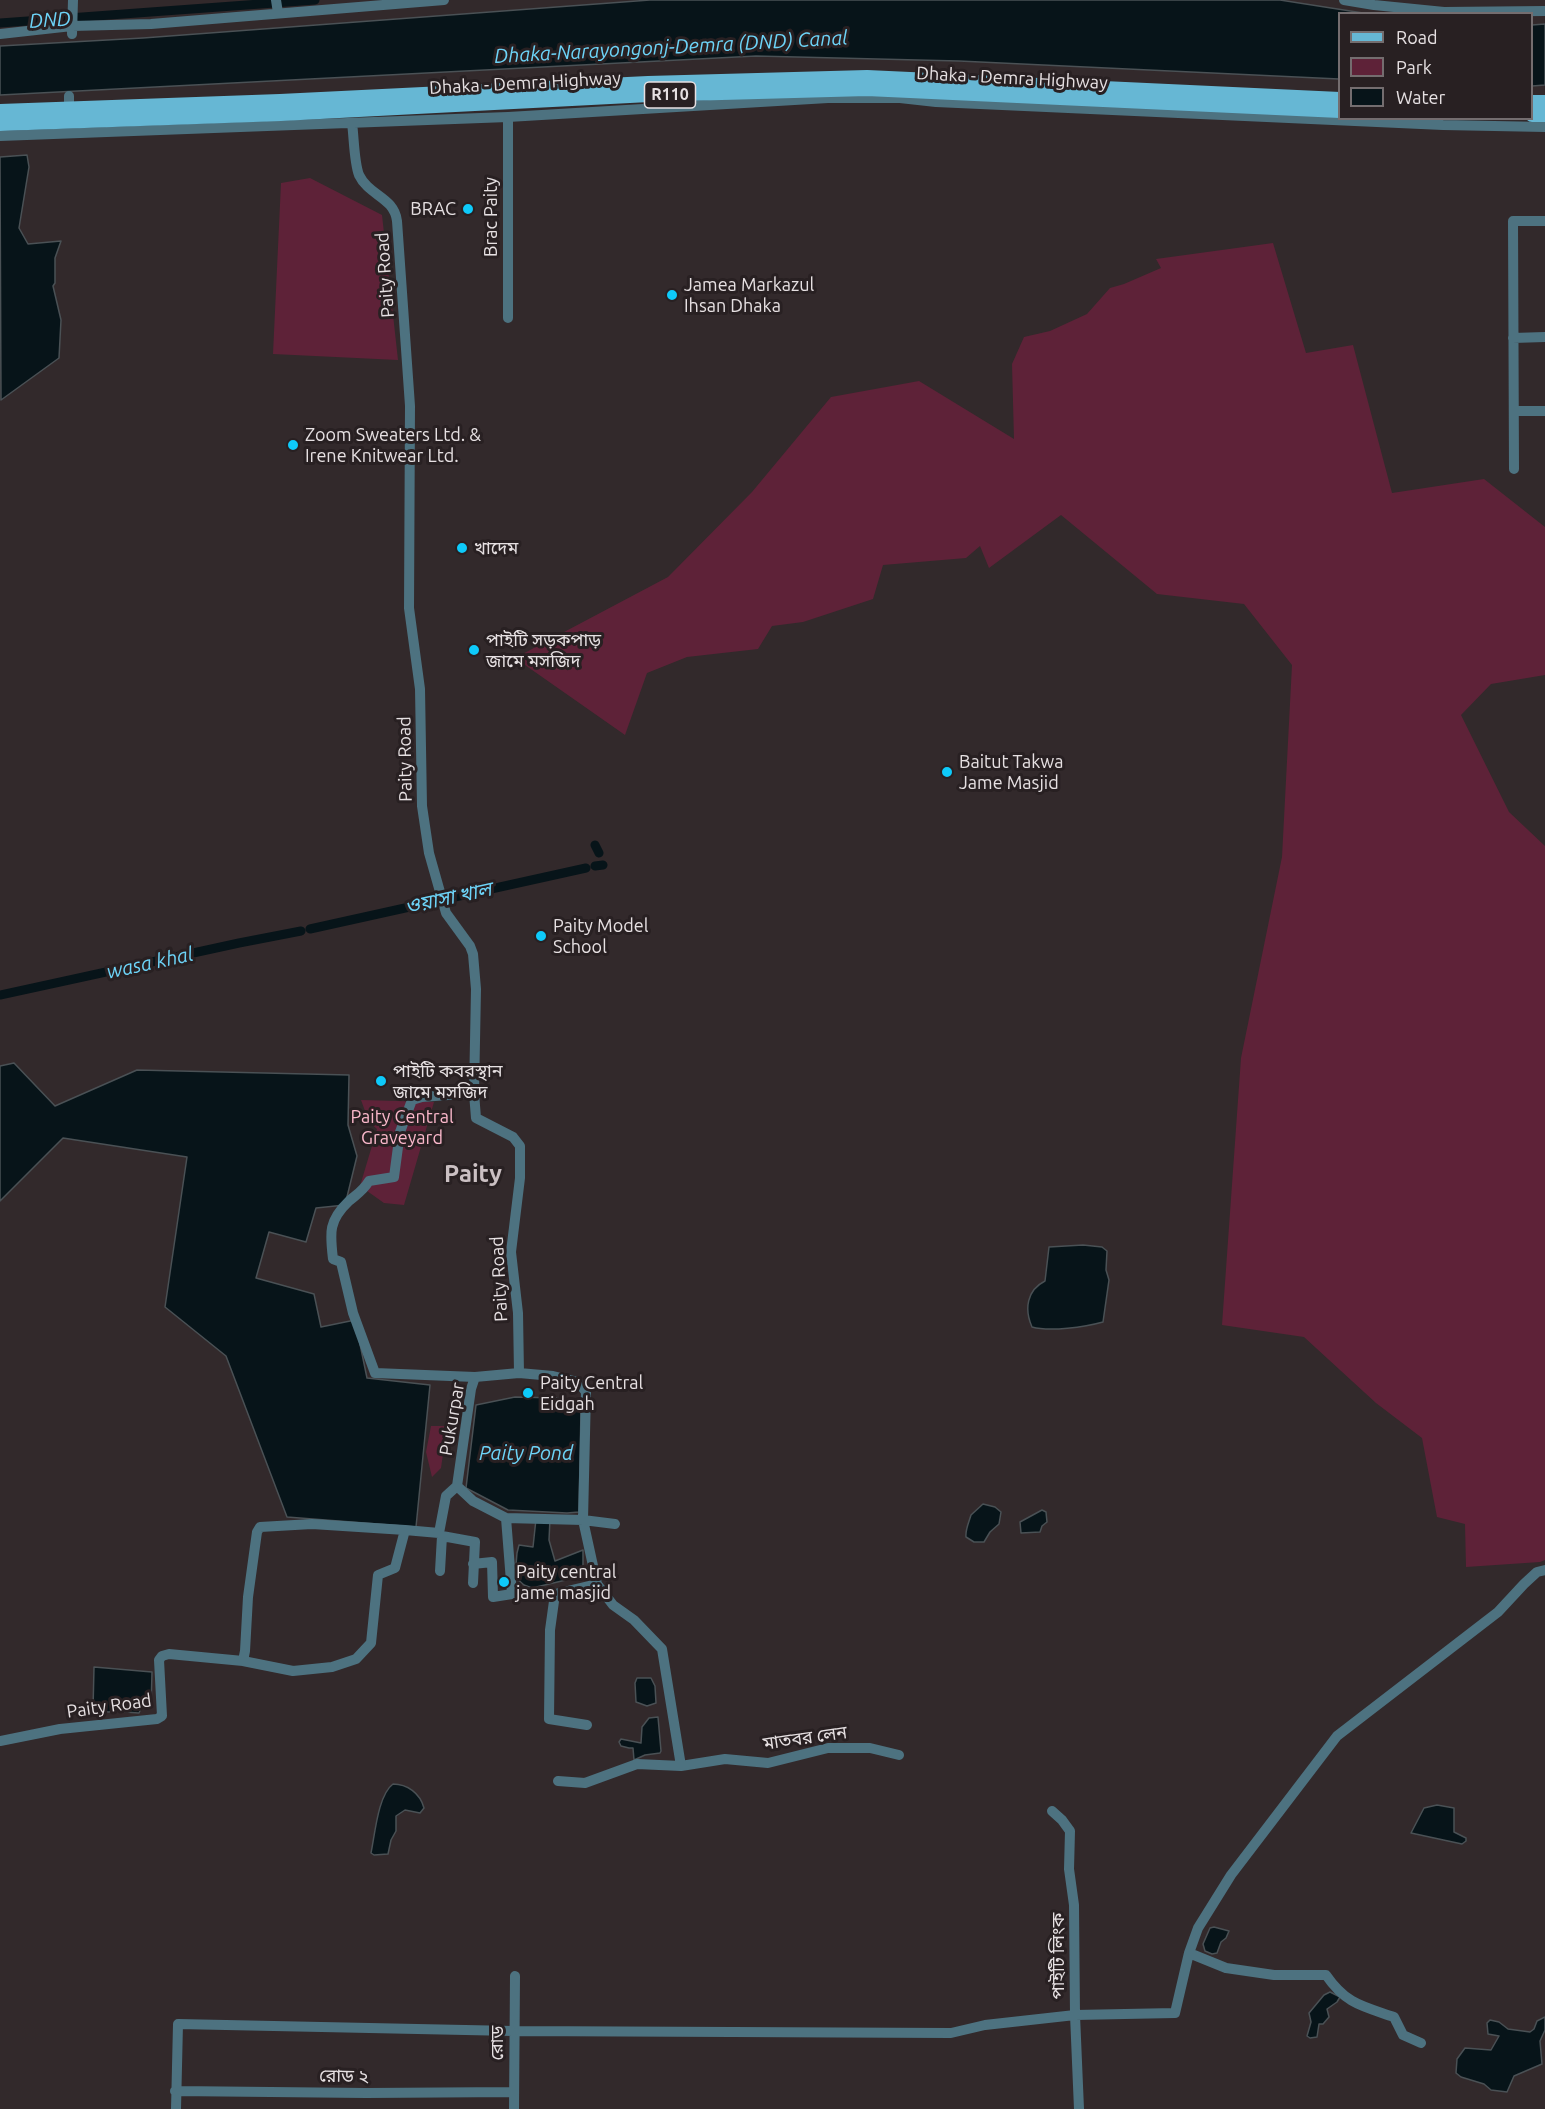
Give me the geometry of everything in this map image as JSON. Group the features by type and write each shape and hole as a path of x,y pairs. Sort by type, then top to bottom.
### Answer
{"main road":[{"name":"Dhaka - Demra Highway","path":"0,111 280,101 648,82 867,77 1338,99"},
{"name":"Dhaka - Demra Highway","path":"0,124 280,114 649,95 867,89 1338,111"}],"street":[{"path":"72,30 73,0"},
{"path":"276,0 278,14"},
{"path":"0,34 444,0"},
{"path":"1344,0 1436,12"},
{"path":"1495,12 1545,11"},
{"path":"69,96 69,135"},
{"path":"0,136 508,117 828,98 900,98 936,102 1338,118"},
{"name":"Brac Paity","path":"508,117 508,318"},
{"path":"1397,120 1545,127"},
{"name":"Paity Road","path":"352,123 359,174 372,190 396,210 398,221 410,406 409,608 420,689 422,806 429,853 446,913 470,946 473,954 476,989 474,1093 476,1118 513,1137 520,1146 520,1178 511,1252 518,1313 519,1373"},
{"path":"1514,469 1513,221 1545,220"},
{"path":"1513,338 1545,337"},
{"path":"1514,411 1545,411"},
{"path":"474,1093 422,1096 412,1100 400,1132 394,1177 369,1181 363,1191 339,1212 330,1230 333,1259 341,1262 353,1313 375,1373 475,1377"},
{"name":"Pukurpar","path":"457,1486 471,1389 475,1377 519,1373 553,1376 578,1382 586,1392 583,1520 597,1584"},
{"path":"440,1571 440,1535 446,1496 457,1486 473,1501 506,1518 583,1520 615,1524"},
{"path":"506,1518 512,1594"},
{"path":"405,1530 395,1568 378,1575 371,1642 356,1659 332,1667 293,1671 243,1661 246,1651 248,1597 257,1532 260,1527 312,1524 405,1530 475,1542 473,1583"},
{"path":"473,1564 492,1562 493,1597 512,1594 555,1594 597,1584 613,1605 634,1620 662,1649 681,1766"},
{"path":"176,2109 178,2024 513,2031 951,2033 985,2025 1075,2015 1175,2013 1189,1953 1198,1928 1231,1875 1337,1736 1498,1612 1537,1572 1545,1570"},
{"path":"555,1594 550,1630 549,1719 587,1725"},
{"name":"Paity Road","path":"0,1741 60,1729 157,1719 162,1716 159,1660 162,1656 169,1654 243,1661"},
{"name":"মাতবর লেন","path":"558,1781 585,1783 637,1764 681,1766 725,1759 768,1763 828,1749 870,1748 899,1755"},
{"name":"পাইটি লিংক","path":"1052,1811 1070,1831 1069,1869 1074,1905 1079,2109"},
{"path":"1189,1953 1226,1968 1274,1975 1326,1975 1337,1992 1358,2005 1394,2017 1403,2035 1421,2043"},
{"name":"রোড","path":"514,2109 515,1976"},
{"name":"রোড ২","path":"175,2091 514,2092"}],"green space":[{"path":"310,178 382,215 398,360 273,354 281,183"},
{"path":"1273,243 1306,353 1353,345 1392,493 1484,479 1545,527 1545,675 1491,684 1461,715 1509,812 1545,846 1545,1560 1540,1562 1466,1567 1465,1524 1437,1517 1422,1438 1376,1403 1304,1337 1222,1325 1241,1058 1282,857 1292,665 1244,604 1157,594 1061,515 989,568 980,546 966,558 883,565 873,599 803,622 772,626 758,649 687,657 647,673 625,735 515,658 668,577 752,492 831,397 919,381 1014,439 1012,364 1024,337 1050,331 1087,314 1110,288 1161,268 1156,259"},
{"name":"Paity Central Graveyard","path":"361,1100 434,1102 404,1205 384,1203 360,1186 377,1129 369,1122"},
{"path":"431,1426 447,1426 441,1468 432,1477 426,1452"}],"water":[{"name":"Dhaka-Narayongonj-Demra (DND) Canal","path":"650,0 1280,0 1357,12 1338,12 1338,79 959,61 756,56 0,95 0,46 143,38"},
{"path":"1545,24 1545,85 1533,86 1533,25"},
{"path":"27,155 29,167 19,228 28,244 61,241 55,258 53,286 61,320 59,358 1,400 0,157"},
{"path":"14,1063 55,1106 137,1070 349,1075 348,1125 357,1156 345,1205 316,1208 306,1242 269,1232 256,1278 314,1294 321,1327 355,1320 367,1378 430,1385 416,1527 287,1517 226,1356 165,1307 187,1157 63,1138 0,1201 0,1066"},
{"path":"1083,1245 1102,1247 1107,1251 1106,1270 1109,1280 1103,1322 1068,1328 1032,1327 1028,1313 1029,1301 1034,1289 1045,1281 1049,1247"},
{"name":"Paity Pond","path":"515,1397 559,1398 581,1410 579,1512 508,1510 466,1488 476,1405"},
{"path":"983,1504 995,1507 1001,1512 999,1524 984,1542 974,1542 966,1537 967,1529 971,1515"},
{"path":"1042,1510 1046,1512 1047,1522 1042,1526 1040,1532 1021,1533 1020,1522"},
{"path":"536,1519 550,1519 549,1540 555,1561 583,1550 583,1576 532,1588 524,1585 515,1577 519,1545 533,1547"},
{"path":"94,1667 152,1672 151,1708 142,1706 139,1713 125,1712 121,1708 109,1712 93,1710"},
{"path":"637,1678 651,1678 655,1686 656,1703 647,1706 636,1702"},
{"path":"658,1717 660,1753 645,1755 634,1760 633,1748 621,1746 619,1742 621,1739 641,1743 642,1727 649,1718"},
{"path":"393,1784 412,1790 424,1808 420,1813 405,1810 396,1816 396,1831 388,1854 374,1855 371,1853 381,1806 388,1789"},
{"path":"1437,1805 1454,1808 1454,1832 1466,1838 1462,1844 1411,1833 1424,1808"},
{"path":"1210,1928 1229,1931 1217,1953 1212,1954 1205,1951 1203,1944"},
{"path":"1330,1992 1340,1997 1327,2009 1329,2017 1323,2024 1319,2024 1317,2037 1310,2038 1307,2036 1311,2022 1309,2013 1324,1995"},
{"path":"1545,2017 1545,2030 1540,2041 1542,2064 1514,2076 1507,2092 1491,2090 1484,2084 1461,2077 1456,2073 1457,2059 1465,2048 1491,2050 1499,2036 1488,2034 1487,2023 1490,2020 1499,2022 1508,2029 1530,2032 1537,2021"}],"waterway":[{"name":"DND","path":"0,23 315,0"},
{"name":"wasa khal","path":"595,845 599,853"},
{"name":"wasa khal","path":"595,866 603,865"},
{"name":"ওয়াসা খাল","path":"310,929 586,868"},
{"name":"wasa khal","path":"0,995 301,931"}],"place":[{"name":"BRAC","path":"468,209"},
{"name":"Jamea Markazul Ihsan Dhaka","path":"672,295"},
{"name":"Zoom Sweaters Ltd. & Irene Knitwear Ltd.","path":"293,445"},
{"name":"খাদেম","path":"462,548"},
{"name":"পাইটি সড়কপাড় জামে মসজিদ","path":"474,650"},
{"name":"Baitut Takwa Jame Masjid","path":"947,772"},
{"name":"Paity Model School","path":"541,936"},
{"name":"পাইটি কবরস্থান জামে মসজিদ","path":"381,1081"},
{"name":"Paity Central Eidgah","path":"528,1393"},
{"name":"Paity central jame masjid","path":"504,1582"}],"district":[{"name":"Paity","path":"473,1174"}]}
